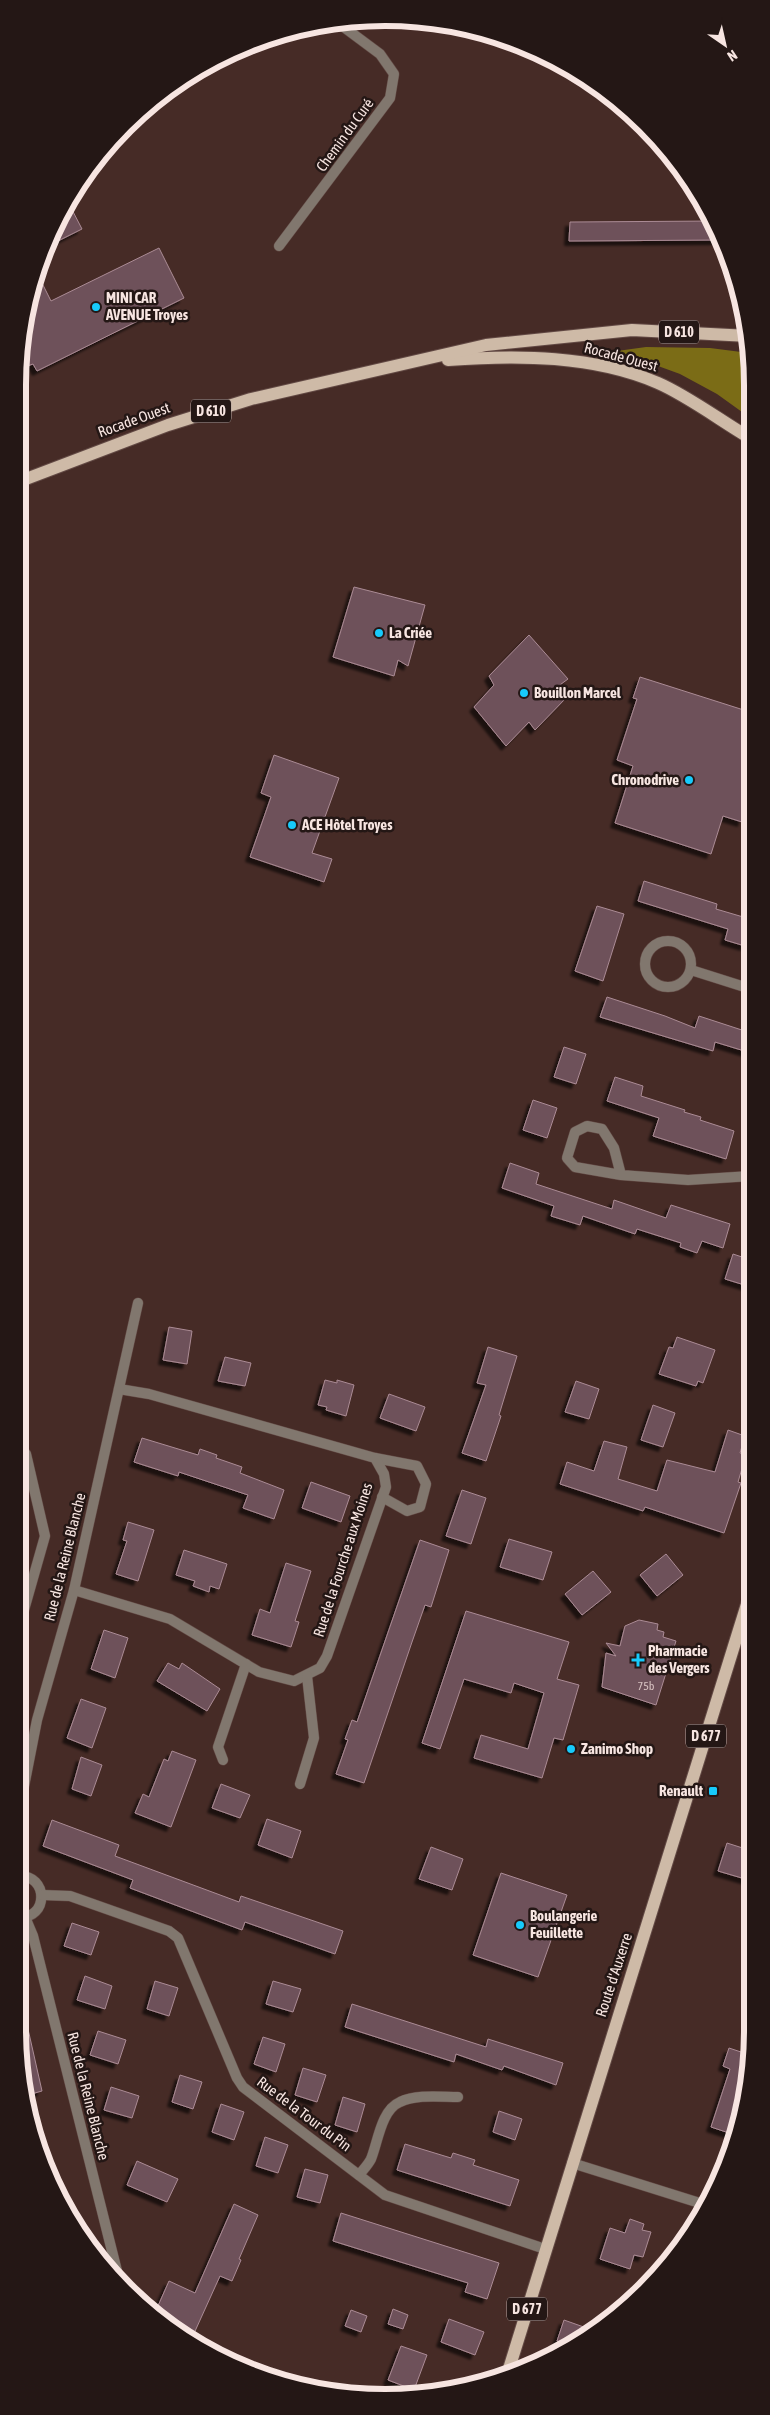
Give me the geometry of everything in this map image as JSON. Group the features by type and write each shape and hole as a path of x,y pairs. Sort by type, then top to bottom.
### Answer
{"main road":[{"name":"Rocade Ouest","path":"26,479 168,425 251,398 486,345 632,330 741,336"},
{"name":"Rocade Ouest","path":"410,362 484,358 586,362 658,384 744,434"},
{"name":"Route d'Auxerre","path":"510,2366 744,1614"}],"street":[{"name":"Chemin du Curé","path":"279,246 390,98 394,74 380,54 346,28"},
{"path":"666,940 680,944 690,956 691,970 683,983 669,988 655,985 645,973 644,959 652,946 666,940"},
{"path":"691,970 744,988"},
{"path":"621,1175 614,1148 602,1129 587,1126 575,1132 567,1158 575,1167 621,1175 688,1180 744,1176"},
{"name":"Rue de la Reine Blanche","path":"26,1776 37,1720 74,1590 138,1303"},
{"path":"119,1389 149,1394 375,1458 418,1466 426,1484 420,1507 407,1511 382,1498"},
{"path":"26,1454 45,1536 26,1603"},
{"name":"Rue de la Fourche aux Moines","path":"307,1676 320,1668 327,1656 386,1488 384,1474 375,1458"},
{"path":"74,1590 170,1619 259,1672 294,1681 307,1676 314,1738 300,1784"},
{"path":"223,1760 218,1747 246,1664"},
{"path":"26,1876 37,1882 42,1895 40,1907 36,1912 26,1915"},
{"name":"Rue de la Tour du Pin","path":"42,1895 70,1896 169,1931 178,1938 237,2078 243,2087 359,2175 394,2199 545,2250"},
{"name":"Rue de la Reine Blanche","path":"26,1925 33,1936 117,2269"},
{"path":"359,2175 370,2162 385,2119 392,2107 401,2101 425,2097 458,2097"},
{"path":"572,2163 699,2203"}],"shaded area":[{"path":"646,347 710,348 742,352 744,413 717,394 680,374 617,351"}],"building":[{"path":"72,210 82,229 57,242"},
{"path":"704,221 713,240 569,241 570,222"},
{"name":"MINI CAR AVENUE Troyes","path":"159,248 184,298 37,371 33,364 27,366 27,362 33,315 41,282 51,301"},
{"name":"La Criée","path":"354,587 425,605 408,666 398,660 394,676 333,657"},
{"name":"Bouillon Marcel","path":"529,635 568,679 557,687 565,699 535,730 529,722 506,746 474,707 494,685 489,676"},
{"name":"Chronodrive","path":"640,677 744,710 744,815 742,822 723,816 711,854 615,823 633,766 617,760 637,699 633,698"},
{"name":"ACE Hôtel Troyes","path":"274,755 339,778 312,853 332,859 324,882 250,857 271,797 261,793"},
{"path":"644,881 717,904 716,909 744,917 744,946 725,940 728,929 638,901"},
{"path":"597,906 624,914 603,981 575,971"},
{"path":"607,997 695,1028 699,1016 744,1031 744,1051 715,1042 713,1051 600,1017"},
{"path":"564,1047 586,1054 576,1084 554,1077"},
{"path":"615,1077 643,1086 641,1096 685,1110 684,1112 701,1117 700,1120 734,1131 726,1159 653,1136 659,1118 607,1101"},
{"path":"533,1100 557,1108 547,1138 523,1130"},
{"path":"510,1163 539,1173 536,1184 612,1209 614,1200 666,1218 671,1205 730,1224 723,1248 702,1241 697,1253 680,1247 681,1243 637,1229 635,1234 583,1216 580,1225 551,1216 554,1206 502,1188"},
{"path":"733,1254 744,1258 744,1285 725,1279"},
{"path":"169,1327 192,1331 187,1364 163,1360"},
{"path":"677,1337 715,1350 703,1383 698,1381 696,1386 659,1374 669,1347 673,1348"},
{"path":"488,1347 517,1356 499,1415 501,1416 486,1461 462,1453 486,1385 477,1383"},
{"path":"225,1357 251,1363 245,1386 218,1381"},
{"path":"325,1380 337,1383 337,1380 354,1385 346,1416 326,1410 327,1407 318,1405"},
{"path":"576,1381 599,1389 589,1419 565,1412"},
{"path":"389,1394 425,1407 416,1431 380,1418"},
{"path":"653,1405 675,1413 663,1447 641,1440"},
{"path":"728,1430 744,1436 740,1453 744,1454 744,1462 738,1482 741,1483 724,1533 645,1507 643,1511 560,1484 567,1462 594,1471 604,1441 627,1447 618,1479 657,1491 667,1460 715,1472"},
{"path":"142,1438 198,1455 200,1449 217,1455 216,1458 242,1467 240,1473 284,1490 274,1519 243,1508 248,1495 179,1472 178,1476 134,1462"},
{"path":"311,1482 350,1496 341,1522 302,1508"},
{"path":"462,1490 486,1498 471,1544 446,1536"},
{"path":"128,1522 154,1530 138,1581 116,1574 127,1541 123,1540"},
{"path":"509,1539 552,1552 543,1580 500,1567"},
{"path":"420,1540 449,1550 431,1607 425,1605 364,1783 336,1774 348,1740 345,1739 352,1720 357,1722"},
{"path":"184,1550 227,1564 219,1589 210,1586 209,1592 193,1586 195,1581 176,1575"},
{"path":"666,1554 683,1575 657,1596 640,1575"},
{"path":"286,1563 311,1571 295,1621 299,1622 291,1647 252,1635 260,1609 270,1613"},
{"path":"593,1571 611,1592 582,1615 565,1594"},
{"path":"466,1611 569,1642 557,1679 579,1685 563,1740 554,1738 542,1778 474,1758 481,1735 528,1749 544,1693 514,1683 511,1693 464,1679 440,1749 422,1743"},
{"name":"Pharmacie des Vergers","path":"639,1620 658,1624 657,1630 664,1632 663,1637 676,1641 656,1705 602,1687 606,1653 616,1656 606,1643 620,1646 625,1626"},
{"path":"104,1630 128,1638 115,1678 91,1669"},
{"path":"168,1663 179,1669 182,1663 220,1689 207,1711 157,1681"},
{"path":"81,1699 106,1708 92,1748 67,1738"},
{"path":"172,1751 196,1760 171,1827 135,1813 143,1794 149,1797 164,1759 168,1761"},
{"path":"81,1757 102,1765 91,1796 72,1789"},
{"path":"221,1784 250,1795 240,1818 212,1808"},
{"path":"267,1819 301,1831 292,1858 258,1845"},
{"path":"52,1820 119,1845 115,1856 239,1902 241,1896 343,1931 335,1954 245,1922 242,1930 130,1888 133,1880 43,1846"},
{"path":"727,1843 744,1848 744,1879 718,1871"},
{"path":"431,1847 463,1859 452,1890 419,1879"},
{"name":"Boulangerie Feuillette","path":"501,1873 567,1895 538,1977 473,1955"},
{"path":"72,1923 99,1932 91,1955 64,1946"},
{"path":"85,1976 112,1986 105,2009 77,2000"},
{"path":"155,1981 178,1988 169,2016 147,2009"},
{"path":"273,1981 301,1989 293,2012 266,2004"},
{"path":"352,2004 486,2047 488,2039 563,2063 556,2085 504,2066 502,2070 456,2054 454,2062 345,2027"},
{"path":"26,2029 28,2029 42,2091 32,2094 29,2077"},
{"path":"98,2031 126,2040 118,2064 90,2055"},
{"path":"263,2037 285,2044 276,2072 254,2064"},
{"path":"729,2048 743,2053 737,2100 729,2133 711,2127 730,2069 723,2066"},
{"path":"303,2068 326,2075 317,2102 295,2095"},
{"path":"180,2075 202,2082 193,2109 172,2102"},
{"path":"111,2087 139,2096 132,2118 104,2110"},
{"path":"343,2097 365,2104 357,2132 335,2125"},
{"path":"221,2104 244,2112 234,2140 212,2132"},
{"path":"499,2111 522,2119 515,2140 493,2132"},
{"path":"265,2137 288,2145 278,2173 256,2166"},
{"path":"405,2144 451,2158 453,2153 475,2160 473,2165 519,2180 510,2206 397,2170"},
{"path":"137,2161 178,2179 167,2202 127,2185"},
{"path":"305,2169 328,2175 320,2203 297,2197"},
{"path":"234,2204 258,2215 239,2259 241,2260 232,2281 220,2276 194,2333 157,2307 169,2281 195,2293"},
{"path":"341,2213 499,2263 487,2299 465,2292 468,2283 333,2241"},
{"path":"630,2219 644,2224 642,2230 651,2232 643,2257 634,2255 630,2269 600,2259 610,2228 625,2233"},
{"path":"393,2309 408,2315 403,2329 388,2324"},
{"path":"351,2310 367,2316 361,2332 345,2326"},
{"path":"449,2319 484,2332 475,2355 441,2342"},
{"path":"564,2320 585,2327 561,2342 557,2341"},
{"path":"401,2346 427,2355 415,2387 409,2388 388,2380"}],"place":[{"name":"MINI CAR AVENUE Troyes","path":"96,307"},
{"name":"La Criée","path":"379,633"},
{"name":"Bouillon Marcel","path":"524,693"},
{"name":"Chronodrive","path":"689,780"},
{"name":"ACE Hôtel Troyes","path":"292,825"},
{"name":"Pharmacie des Vergers","path":"638,1660"},
{"name":"Zanimo Shop","path":"571,1749"},
{"name":"Renault","path":"713,1791"},
{"name":"Boulangerie Feuillette","path":"520,1925"}]}
